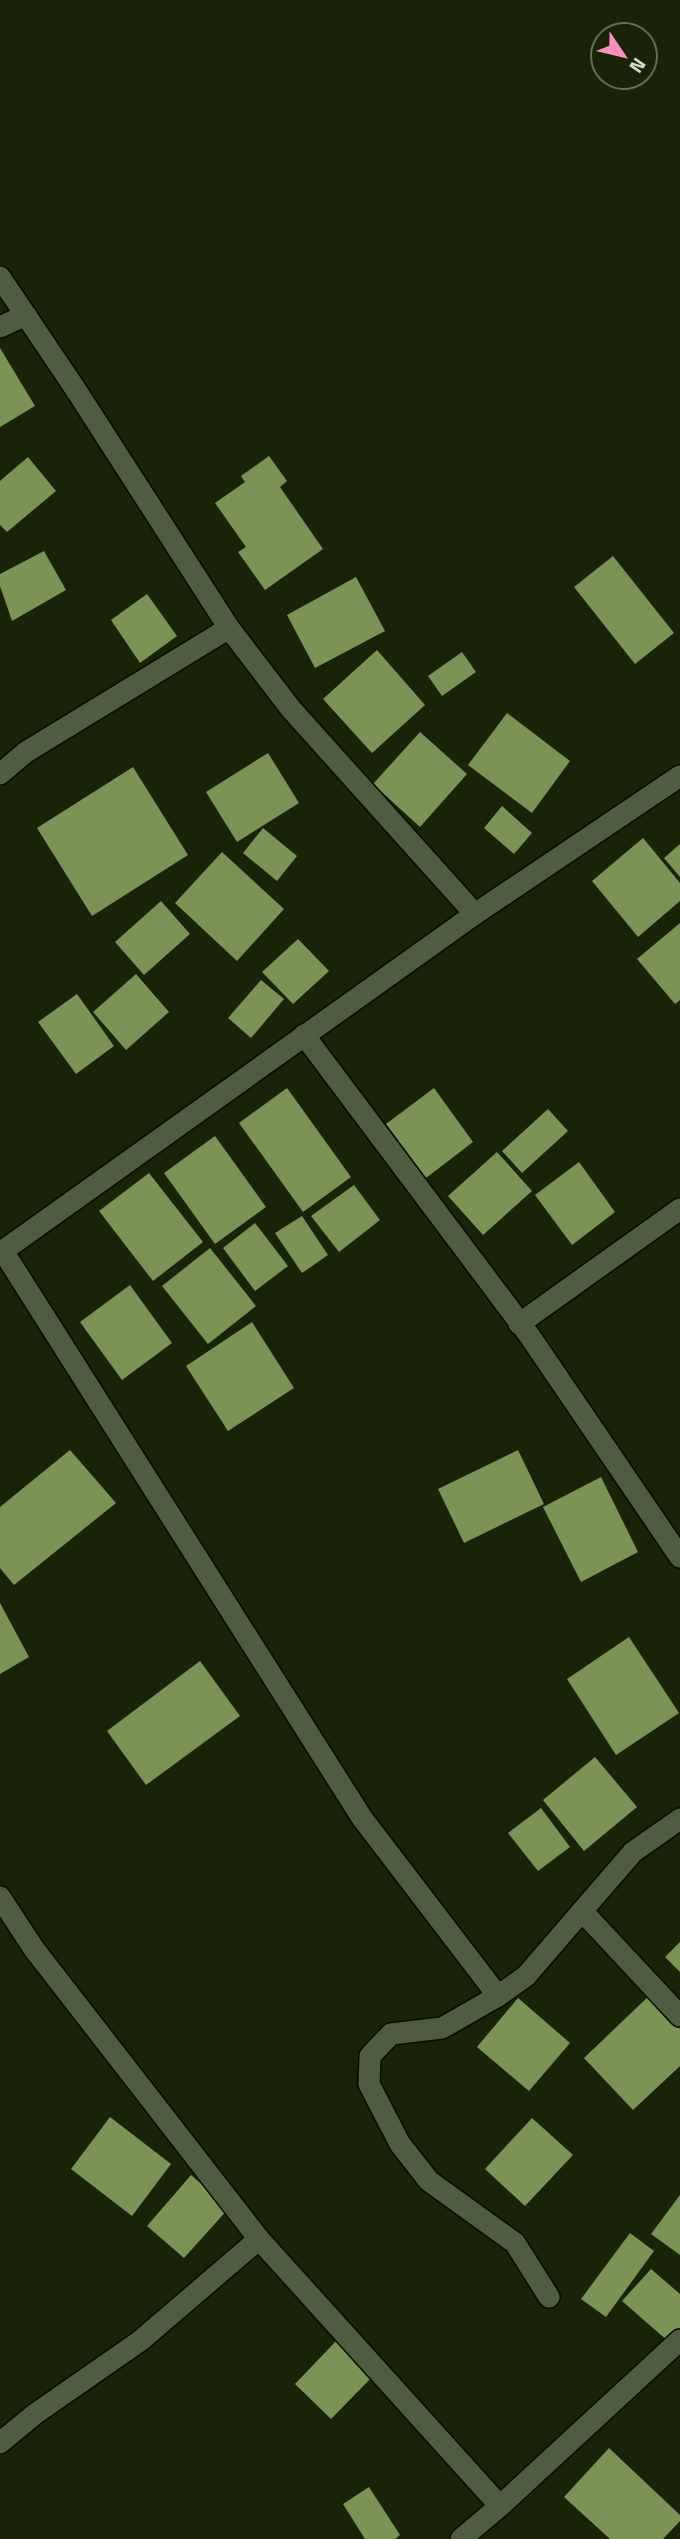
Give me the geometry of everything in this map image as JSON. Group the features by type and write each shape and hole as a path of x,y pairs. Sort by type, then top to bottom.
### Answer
{"street":[{"path":"0,277 229,628 292,709 475,914"},
{"path":"0,327 26,315"},
{"path":"0,774 26,752 229,628"},
{"path":"498,1997 362,1818 1,1252 475,914 680,776"},
{"path":"304,1035 519,1324 680,1557"},
{"path":"519,1324 680,1209"},
{"path":"549,2297 515,2243 429,2181 400,2144 369,2084 370,2056 391,2034 442,2028 498,1997 526,1976 633,1852 680,1819"},
{"path":"0,1898 34,1949 99,2035 258,2239 500,2506"},
{"path":"582,1911 680,2017"},
{"path":"0,2443 35,2414 140,2341 258,2239"},
{"path":"461,2539 680,2340"}],"building":[{"path":"0,348 35,406 0,427"},
{"path":"269,456 287,481 280,487 323,549 265,590 238,552 246,547 215,503 245,482 241,476"},
{"path":"28,457 56,491 7,532 0,525 0,481"},
{"path":"44,551 66,590 12,621 0,586 0,574"},
{"path":"613,556 674,633 635,664 574,587"},
{"path":"356,577 385,631 315,668 287,615"},
{"path":"147,594 177,636 140,663 111,620"},
{"path":"377,650 425,705 372,753 323,699"},
{"path":"462,652 476,672 442,696 428,676"},
{"path":"507,713 570,761 532,813 468,765"},
{"path":"420,732 467,774 420,827 373,784"},
{"path":"268,753 299,803 237,842 206,792"},
{"path":"133,767 188,855 92,916 37,828"},
{"path":"502,806 532,833 514,854 484,828"},
{"path":"263,828 297,856 277,881 243,853"},
{"path":"643,838 680,883 680,901 638,937 592,881"},
{"path":"680,844 680,877 664,858"},
{"path":"222,852 284,909 237,961 175,903"},
{"path":"161,901 190,934 144,975 115,942"},
{"path":"680,923 680,1000 675,1004 637,959"},
{"path":"298,939 329,971 293,1004 262,972"},
{"path":"136,974 169,1012 126,1050 93,1012"},
{"path":"261,980 284,999 251,1038 228,1018"},
{"path":"77,994 114,1046 76,1074 38,1022"},
{"path":"287,1088 351,1177 303,1212 239,1123"},
{"path":"434,1088 473,1142 426,1178 386,1124"},
{"path":"548,1109 568,1131 522,1173 502,1151"},
{"path":"215,1136 266,1207 215,1244 164,1173"},
{"path":"497,1152 532,1191 483,1235 448,1196"},
{"path":"579,1162 615,1212 572,1245 535,1195"},
{"path":"149,1173 203,1242 153,1281 99,1211"},
{"path":"354,1185 380,1220 339,1252 311,1216"},
{"path":"302,1216 328,1255 302,1273 275,1233"},
{"path":"255,1223 288,1266 255,1291 223,1248"},
{"path":"210,1248 256,1306 208,1344 162,1286"},
{"path":"130,1285 172,1343 122,1380 80,1322"},
{"path":"252,1322 294,1388 228,1431 186,1366"},
{"path":"70,1450 116,1503 14,1585 0,1568 0,1507"},
{"path":"518,1450 544,1504 464,1543 438,1489"},
{"path":"601,1477 638,1552 581,1582 543,1507"},
{"path":"0,1603 29,1657 0,1674"},
{"path":"629,1637 679,1713 616,1755 567,1679"},
{"path":"200,1661 240,1716 146,1785 107,1731"},
{"path":"595,1757 637,1807 584,1851 543,1800"},
{"path":"541,1808 570,1847 538,1871 508,1833"},
{"path":"680,1942 680,1972 665,1957"},
{"path":"652,1993 680,2023 680,2066 633,2110 584,2058"},
{"path":"518,1998 570,2043 529,2091 477,2047"},
{"path":"110,2117 171,2164 132,2216 71,2169"},
{"path":"532,2118 573,2155 525,2206 485,2169"},
{"path":"191,2175 229,2208 184,2258 147,2226"},
{"path":"680,2195 680,2255 651,2234"},
{"path":"630,2233 654,2251 606,2317 581,2299"},
{"path":"651,2269 680,2294 680,2330 669,2342 622,2301"},
{"path":"339,2338 375,2374 331,2419 295,2384"},
{"path":"609,2448 680,2515 680,2521 663,2539 610,2539 564,2497"},
{"path":"369,2487 400,2535 395,2539 365,2539 343,2504"}]}
